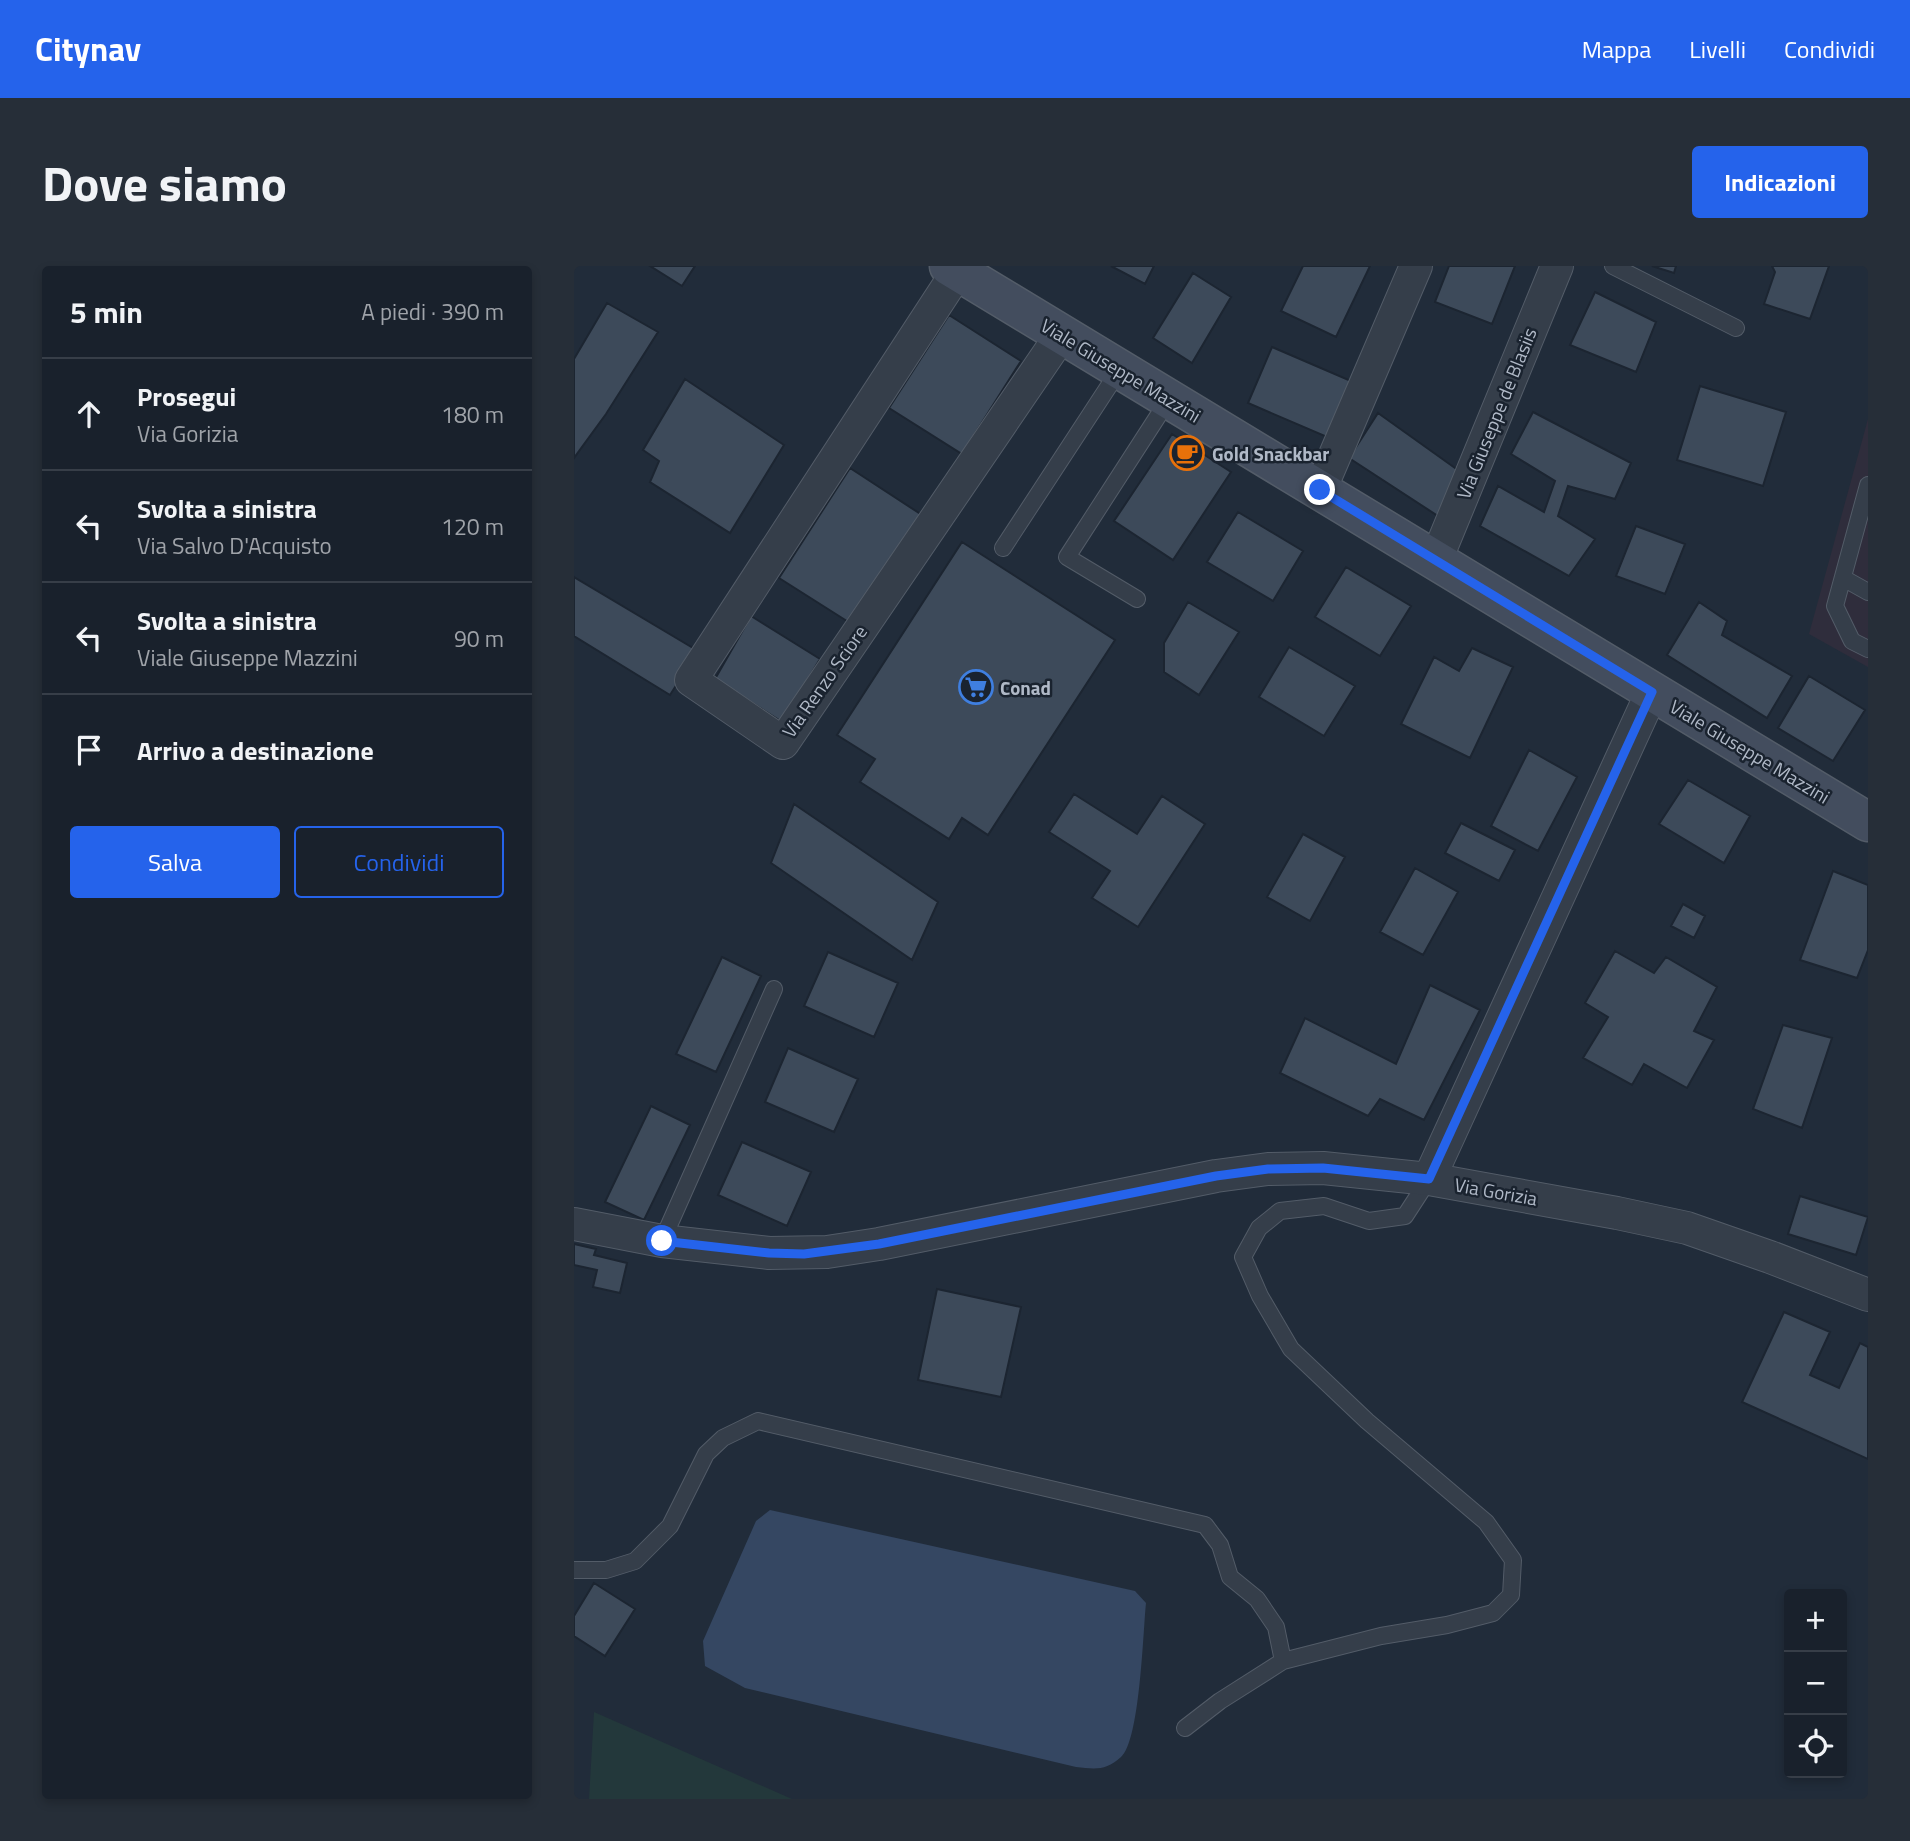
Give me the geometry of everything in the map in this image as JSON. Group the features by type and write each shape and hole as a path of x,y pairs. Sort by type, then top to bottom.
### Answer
{"main road":[{"name":"Viale Giuseppe Mazzini","path":"954,269 1868,822"}],"street":[{"path":"1320,490 1416,266"},
{"name":"Via Giuseppe de Blasiis","path":"1436,560 1557,266"},
{"name":"Via Renzo Sciore","path":"954,269 691,680 782,743 1062,334"},
{"path":"1429,1179 1652,692"},
{"name":"Via Gorizia","path":"574,1224 662,1241 769,1253 827,1252 892,1242 1216,1176 1323,1168 1429,1179 1687,1228 1868,1295"}],"lane":[{"path":"1613,266 1736,328"},
{"path":"1003,548 1120,369"},
{"path":"1137,599 1067,556 1169,399"},
{"path":"1868,485 1835,606 1852,641 1868,649"},
{"path":"1843,578 1868,592"},
{"path":"662,1241 774,989"},
{"path":"1185,1728 1220,1701 1283,1661 1381,1636 1447,1625 1493,1613 1511,1595 1513,1560 1486,1522 1367,1422 1291,1349 1261,1296 1244,1257 1259,1228 1280,1211 1324,1206 1369,1221 1405,1216 1429,1179"},
{"path":"574,1570 606,1570 635,1561 670,1527 706,1454 723,1438 758,1421 1205,1525 1220,1545 1230,1577 1257,1599 1276,1627 1283,1661"}],"shaded area":[{"path":"1868,419 1868,667 1809,634"}],"green space":[{"path":"594,1712 792,1799 589,1799"}],"water":[{"path":"770,1510 1135,1591 1146,1603 1142,1660 1132,1730 1121,1757 1100,1768 1076,1767 745,1688 705,1666 703,1641 756,1521"}],"building":[{"path":"650,266 695,266 682,286"},
{"path":"1111,266 1154,266 1145,284"},
{"path":"1303,266 1370,266 1336,337 1281,311"},
{"path":"1449,266 1515,266 1492,324 1435,302"},
{"path":"1652,266 1676,266 1674,273"},
{"path":"1772,266 1829,266 1810,319 1764,304 1775,272"},
{"path":"1193,273 1231,297 1192,363 1153,338"},
{"path":"1595,292 1656,322 1636,372 1570,345"},
{"path":"607,303 658,332 606,414 574,458 574,359"},
{"path":"949,315 1021,361 962,454 889,408"},
{"path":"1272,347 1351,381 1327,437 1248,403"},
{"path":"685,379 784,445 730,533 650,482 659,461 643,450"},
{"path":"1700,386 1786,412 1763,486 1677,460"},
{"path":"1533,412 1631,463 1615,499 1568,486 1558,516 1595,539 1569,576 1480,526 1498,486 1544,512 1555,481 1511,454"},
{"path":"1378,413 1462,473 1441,518 1349,458"},
{"path":"1172,434 1231,472 1173,560 1114,521"},
{"path":"850,468 922,515 850,623 779,578"},
{"path":"1238,512 1303,551 1273,601 1207,562"},
{"path":"1636,526 1685,544 1665,594 1616,576"},
{"name":"Conad","path":"962,542 1115,640 988,835 962,818 949,839 860,782 875,759 837,735"},
{"path":"1346,567 1411,606 1380,656 1315,617"},
{"path":"574,577 698,651 670,695 574,636"},
{"path":"1188,602 1239,632 1199,695 1164,672 1164,643"},
{"path":"1699,602 1727,621 1722,635 1792,676 1767,718 1667,655"},
{"path":"751,616 820,659 782,722 715,679"},
{"path":"1289,647 1355,686 1324,736 1259,697"},
{"path":"1472,648 1513,667 1470,758 1401,724 1434,657 1459,671"},
{"path":"1809,676 1865,710 1833,761 1778,728"},
{"path":"1529,750 1577,777 1538,851 1491,826"},
{"path":"1688,780 1750,816 1724,863 1659,824"},
{"path":"1074,794 1137,834 1162,796 1205,824 1138,927 1092,898 1110,871 1049,832"},
{"path":"794,804 938,902 912,960 771,863"},
{"path":"1461,823 1515,850 1499,881 1445,853"},
{"path":"1303,834 1345,857 1310,921 1267,897"},
{"path":"1415,868 1458,892 1423,955 1380,932"},
{"path":"1833,871 1868,885 1868,950 1857,978 1800,960"},
{"path":"1683,904 1705,916 1694,938 1671,926"},
{"path":"1615,951 1654,973 1666,957 1717,987 1694,1031 1714,1040 1687,1088 1644,1064 1632,1085 1583,1058 1608,1017 1585,1003"},
{"path":"828,952 898,983 874,1037 804,1006"},
{"path":"722,957 761,976 716,1072 676,1054"},
{"path":"1430,985 1480,1010 1424,1120 1380,1099 1368,1116 1280,1073 1305,1018 1396,1064"},
{"path":"1783,1025 1832,1038 1802,1128 1753,1109"},
{"path":"788,1048 858,1079 834,1132 765,1102"},
{"path":"651,1106 690,1125 644,1220 605,1202"},
{"path":"742,1142 811,1172 787,1226 718,1195"},
{"path":"1800,1196 1868,1217 1856,1255 1788,1234"},
{"path":"574,1244 596,1249 594,1255 627,1263 620,1293 593,1287 597,1270 574,1265"},
{"path":"937,1289 1021,1307 1001,1397 918,1380"},
{"path":"1784,1312 1830,1332 1810,1375 1839,1388 1860,1343 1868,1347 1868,1459 1742,1402"},
{"path":"594,1583 635,1609 605,1656 574,1636 574,1616"}],"place":[{"name":"Gold Snackbar","path":"1187,453"},
{"name":"Conad","path":"976,687"}],"route":[{"path":"662,1241 769,1253 804,1254 879,1244 1216,1176 1268,1169 1323,1168 1429,1179 1652,692 1320,490"}]}
